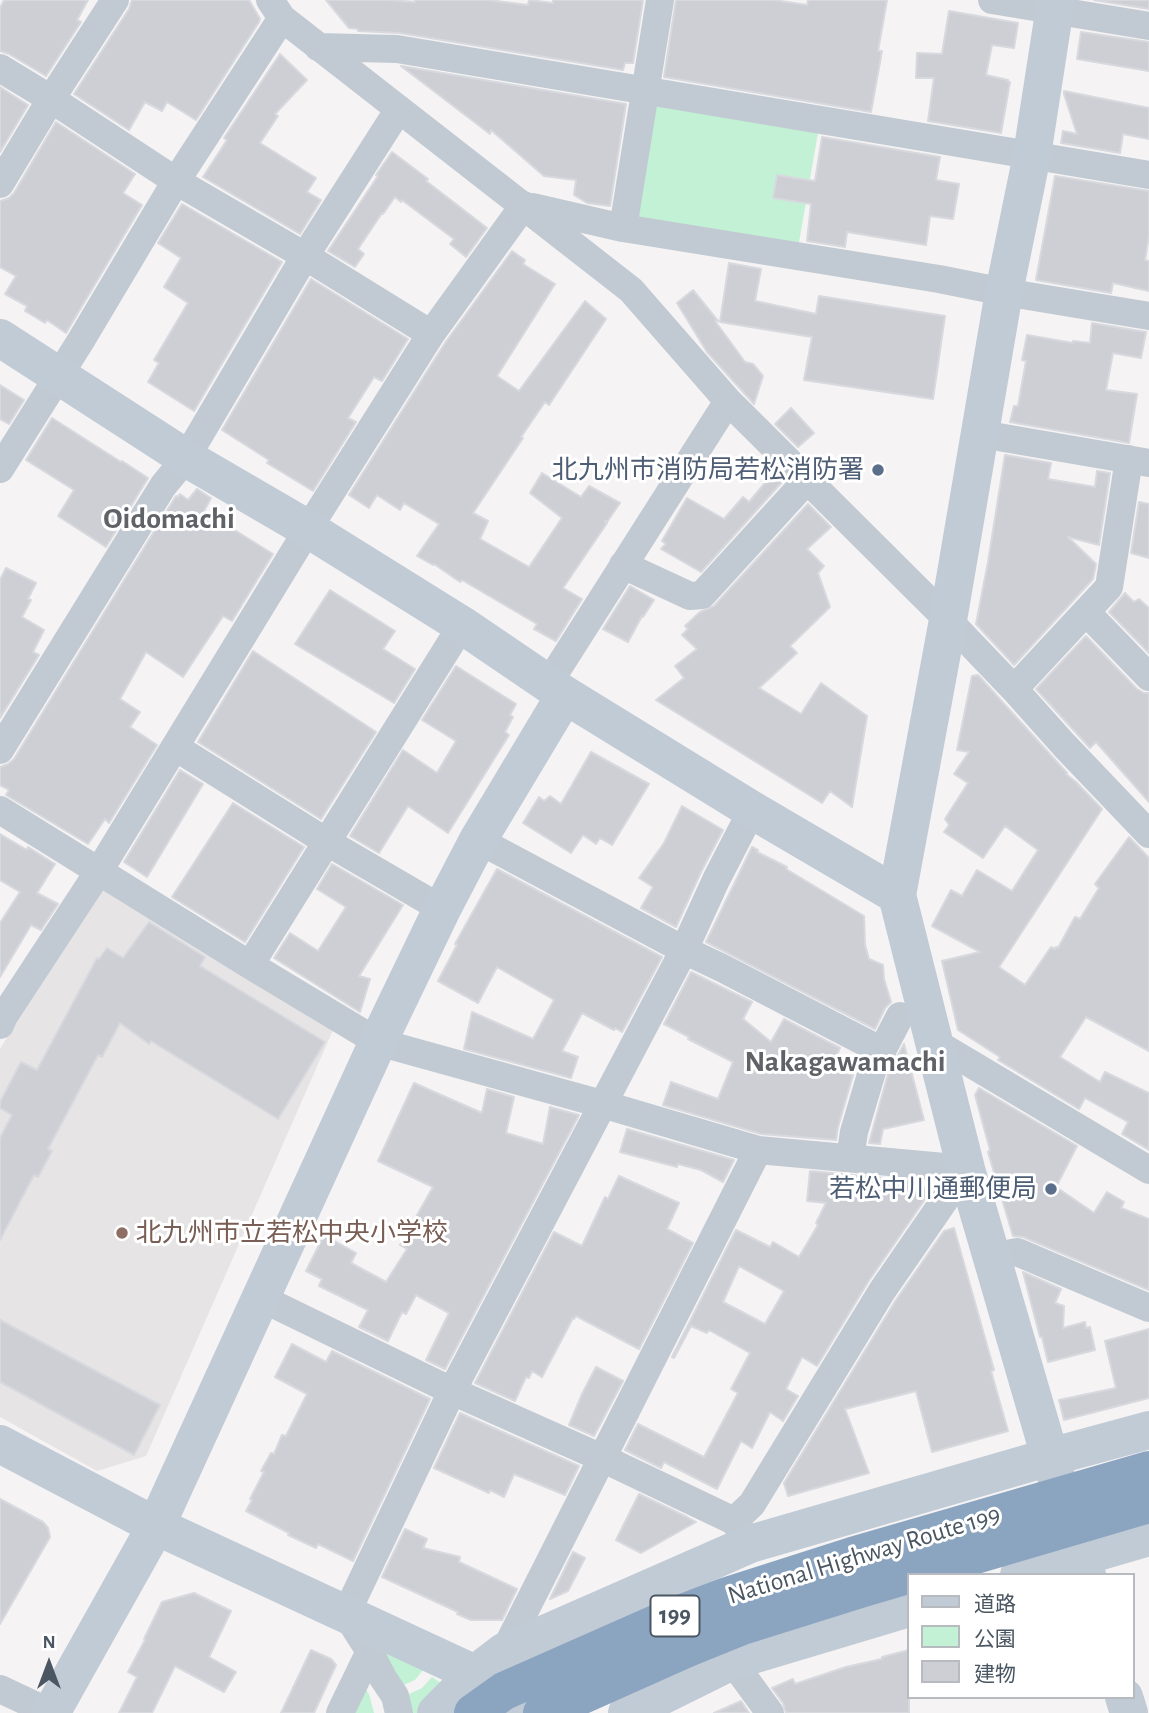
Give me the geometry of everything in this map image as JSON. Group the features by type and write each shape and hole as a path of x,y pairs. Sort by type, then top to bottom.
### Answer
{"highway":[{"name":"National Highway Route 199","path":"473,1713 502,1682 727,1596 852,1556 1149,1470"},
{"name":"National Highway Route 199","path":"915,1573 1149,1504"},
{"name":"National Highway Route 199","path":"542,1713 745,1625 908,1575"}],"street":[{"path":"0,184 115,0"},
{"path":"623,228 660,0"},
{"path":"992,0 1056,5 1149,26"},
{"path":"1056,5 1032,155 1004,292 948,620 897,895 967,1169 1049,1457 1085,1565"},
{"path":"0,468 80,342 276,9 318,47 631,290 728,401 948,620 1149,834"},
{"path":"318,47 397,49 1149,175"},
{"path":"0,68 176,181 431,334"},
{"path":"0,750 163,486 187,458 304,256 399,109"},
{"path":"524,205 623,228 1149,316"},
{"path":"0,1025 9,990 99,871 308,528 431,334 524,205"},
{"path":"0,338 187,458 308,528 462,625 556,689 752,810 897,895"},
{"path":"0,1689 51,1713 156,1526 378,1042 442,909 623,565 728,401"},
{"path":"981,434 1139,461 1110,587 1014,689"},
{"path":"623,565 690,596 702,595 807,480"},
{"path":"1087,612 1149,677"},
{"path":"250,965 462,625"},
{"path":"175,747 327,842 442,909"},
{"path":"0,810 378,1042 758,1150 967,1169"},
{"path":"346,1614 452,1391 684,950 752,810"},
{"path":"478,840 684,950 882,1051"},
{"path":"850,1158 854,1132 873,1069 900,1016"},
{"path":"936,1043 1149,1170"},
{"path":"502,1682 602,1458 758,1150"},
{"path":"742,1533 752,1504 882,1291 967,1169"},
{"path":"992,1257 1017,1252 1149,1308"},
{"path":"261,1298 452,1391 602,1458 742,1533"},
{"path":"436,1713 502,1682 742,1533 1149,1430"},
{"path":"0,1444 156,1526 346,1614 502,1682"},
{"path":"1032,1573 1085,1565 1149,1537"},
{"path":"627,1713 732,1661 908,1608"},
{"path":"346,1614 395,1696 399,1713"},
{"path":"340,1713 370,1651"},
{"path":"732,1661 769,1713"}],"shaded area":[{"name":"北九州市立若松中央小学校","path":"99,884 333,1030 146,1456 97,1471 0,1417 0,1049"}],"green space":[{"path":"653,99 819,127 798,248 634,220"},
{"path":"379,1648 423,1670 415,1680 401,1686"},
{"path":"432,1677 441,1683 421,1713 408,1713 405,1696 422,1688"},
{"path":"362,1684 369,1694 374,1713 347,1713"}],"building":[{"path":"4,0 88,0 77,20 81,22 46,76 0,51 0,8"},
{"path":"132,0 249,0 260,19 196,120 167,102 162,111 145,102 129,130 74,94 129,9"},
{"path":"326,0 488,0 528,5 529,0 553,3 553,0 643,0 633,63 625,63 623,70 400,33 358,31 349,28"},
{"path":"676,0 774,0 807,5 808,0 887,0 878,51 882,51 871,112 664,77"},
{"path":"1094,0 1149,0 1149,9"},
{"path":"949,11 1018,23 1014,48 992,45 986,75 1010,82 1001,133 928,121 934,78 916,78 917,53 942,54"},
{"path":"1081,32 1149,42 1149,71 1077,59"},
{"path":"280,54 307,80 275,114 278,116 260,143 316,178 307,192 321,200 300,234 203,177 227,140 224,138"},
{"path":"401,66 626,104 610,206 587,203 574,195 576,180 544,176 491,130 490,134"},
{"path":"0,87 28,105 0,152"},
{"path":"1064,91 1149,108 1149,139 1123,134 1120,153 1061,143 1063,131 1077,134"},
{"path":"56,122 135,174 123,193 142,205 66,333 47,320 45,323 25,311 27,306 5,294 16,276 0,267 0,201 14,193"},
{"path":"822,137 940,157 936,180 959,184 953,219 930,216 926,245 847,232 845,247 807,241 811,204 773,198 777,175 815,181"},
{"path":"392,152 487,228 466,257 450,244 454,239 395,197 358,249 364,254 355,267 328,251"},
{"path":"1055,176 1149,191 1149,236 1145,260 1149,261 1149,291 1113,283 1111,293 1036,280"},
{"path":"182,204 282,262 194,411 148,382 159,363 154,360 188,303 164,287 181,258 158,243"},
{"path":"512,251 525,260 523,264 555,284 497,376 519,391 585,301 606,319 549,405 545,402 521,437 523,438 473,513 488,521 480,539 529,567 562,518 530,493 542,473 581,497 589,486 620,503 607,522 605,521 607,523 563,588 582,599 556,641 534,629 537,624 417,556 439,524 404,503 400,510 377,495 369,508 349,495 445,343"},
{"path":"729,263 761,269 755,301 816,314 819,296 945,316 933,399 804,380 812,337 720,322"},
{"path":"311,279 408,339 382,381 374,377 348,418 356,422 313,491 267,463 269,460 222,430"},
{"path":"693,290 718,321 715,321 745,362 753,364 763,376 754,404 707,352 677,303"},
{"path":"1092,323 1146,332 1141,358 1113,353 1106,390 1137,394 1129,443 1010,422 1014,406 1018,406 1026,361 1022,360 1027,335 1073,343 1090,343"},
{"path":"0,385 24,400 9,424 0,419"},
{"path":"791,408 814,433 798,447 775,424"},
{"path":"52,418 148,478 106,547 58,516 74,490 26,460"},
{"path":"1005,455 1051,463 1048,479 1095,487 1097,471 1110,473 1099,545 1068,537 1096,564 1093,579 1014,665 976,624"},
{"path":"774,472 783,481 701,572 661,549 666,544 662,541 687,498 724,519 743,497 749,502"},
{"path":"197,489 211,498 204,511 273,554 232,621 223,616 183,677 146,652 120,699 140,712 130,727 157,745 109,823 105,819 88,844 6,795 9,790 0,785 0,767 14,759 176,496 180,494 188,500"},
{"path":"1139,502 1149,504 1149,558 1131,553"},
{"path":"808,504 831,527 807,549 824,566 818,573 830,607 790,646 797,653 759,688 801,714 821,683 867,716 852,807 830,791 822,803 656,700 684,678 675,666 697,649 682,635 688,629 685,626 700,612 714,606"},
{"path":"6,568 36,583 22,617 44,630 33,652 39,655 0,718 0,580"},
{"path":"630,586 654,600 628,642 603,629"},
{"path":"330,590 395,631 383,649 415,669 394,703 295,644"},
{"path":"1125,593 1134,602 1139,599 1149,608 1149,653 1109,612"},
{"path":"1086,636 1137,689 1149,693 1149,802 1096,742 1090,748 1036,689"},
{"path":"253,651 376,732 321,819 198,742"},
{"path":"456,666 516,704 505,732 509,735 448,833 408,806 379,853 350,836 403,750 437,773 456,741 422,720"},
{"path":"978,675 1066,774 1102,809 999,967 1025,985 1051,947 1058,948 1075,917 1080,919 1099,888 1095,884 1129,837 1149,858 1149,1051 1086,1017 1060,1057 1100,1082 1105,1072 1149,1093 1149,1150 1122,1134 1128,1122 1085,1098 1079,1109 998,1060 1000,1057 958,1030 942,961 980,952 932,926 951,890 962,896 977,870 1012,891 1038,850 1005,826 983,858 944,832 949,825 945,819 968,783 954,774 969,752 957,750 972,676"},
{"path":"591,752 649,784 612,845 600,838 596,844 583,835 571,853 523,823 539,797 544,801 550,796 561,804"},
{"path":"180,770 203,784 147,877 124,862"},
{"path":"233,803 304,847 245,942 172,897"},
{"path":"682,806 723,830 676,927 641,908 653,887 639,878 664,843"},
{"path":"0,834 55,864 37,893 58,904 41,930 31,925 0,977 0,923 20,892 0,880"},
{"path":"752,847 864,916 865,945 869,959 883,965 891,1002 885,1008 875,1029 706,942"},
{"path":"332,864 403,905 359,976 370,979 360,1012 274,958 290,933 318,951 346,907 317,889"},
{"path":"497,869 662,957 622,1032 582,1013 562,1051 578,1057 571,1078 464,1049 472,1012 533,1039 554,1000 497,967 478,1003 438,981 457,945 455,944"},
{"path":"149,922 205,957 200,966 325,1042 278,1119 151,1041 149,1044 120,1023 102,1057 98,1055 48,1149 52,1151 38,1177 34,1175 0,1240 0,1138 12,1115 0,1108 0,1102 21,1062 37,1070 97,958 99,959 107,948 123,958"},
{"path":"691,972 752,1002 743,1019 771,1042 784,1019 840,1048 833,1063 839,1066 837,1071 853,1075 836,1140 761,1134 663,1105 671,1082 718,1099 733,1062 664,1024"},
{"path":"904,1044 924,1120 883,1129 880,1144 869,1143 888,1074"},
{"path":"414,1083 482,1113 487,1089 514,1097 506,1133 543,1144 550,1107 579,1115 445,1369 426,1360 449,1313 416,1295 406,1314 402,1312 388,1341 359,1327 368,1310 319,1286 322,1279 306,1271 324,1235 356,1253 351,1263 386,1282 407,1249 400,1245 433,1187 378,1161"},
{"path":"979,1088 1077,1146 1056,1187 1094,1213 1107,1192 1124,1202 1121,1208 1149,1219 1149,1290 1023,1237 1013,1236 988,1152 990,1150 975,1095"},
{"path":"627,1129 734,1160 723,1182 701,1170 678,1164 677,1167 620,1152"},
{"path":"810,1171 915,1181 930,1192 868,1282 817,1366 802,1357 786,1389 798,1396 783,1421 770,1412 752,1448 741,1441 717,1489 664,1462 661,1468 625,1450 638,1424 704,1457 738,1393 731,1389 750,1353 709,1330 707,1333 691,1326 674,1358 672,1357 736,1230 770,1247 773,1242 799,1257 818,1225 816,1223 826,1203 807,1201","holes":["739,1266 784,1291 765,1324 723,1302"]},
{"path":"619,1176 679,1203 667,1229 693,1243 639,1349 576,1316 542,1377 532,1371 529,1378 526,1377 515,1401 475,1383 554,1232 582,1246 605,1197 608,1199"},
{"path":"954,1228 994,1370 991,1371 1008,1431 932,1452 916,1391 845,1409 869,1473 788,1496 784,1483 896,1300 944,1231"},
{"path":"1023,1272 1061,1289 1055,1303 1064,1306 1063,1328 1085,1322 1086,1328 1090,1327 1095,1350 1048,1362"},
{"path":"0,1320 160,1405 134,1455 0,1382"},
{"path":"1149,1329 1149,1398 1064,1420 1059,1400 1116,1388 1105,1341"},
{"path":"292,1344 326,1362 332,1351 430,1399 353,1561 318,1544 316,1548 288,1535 289,1533 246,1511 264,1472 261,1471 271,1453 274,1454 282,1435 286,1436 307,1394 275,1377"},
{"path":"596,1367 623,1381 594,1436 569,1425"},
{"path":"460,1413 579,1466 565,1495 514,1474 504,1497 434,1468"},
{"path":"639,1494 696,1522 641,1553 616,1540"},
{"path":"0,1499 43,1522 50,1537 0,1624"},
{"path":"405,1529 427,1539 423,1548 460,1557 459,1562 517,1589 502,1620 471,1620 382,1577"},
{"path":"573,1552 585,1558 568,1591 550,1599"},
{"path":"194,1593 231,1611 209,1657 236,1672 224,1692 175,1666 152,1713 119,1713 137,1677 128,1672 162,1602"},
{"path":"311,1650 331,1659 336,1665 314,1713 281,1713"},
{"path":"908,1650 909,1713 786,1713 783,1703 772,1688 793,1679 795,1684"},
{"path":"741,1701 749,1713 714,1713"}],"place":[{"name":"北九州市消防局若松消防署","path":"878,470"},
{"name":"若松中川通郵便局","path":"1051,1189"},
{"name":"北九州市立若松中央小学校","path":"122,1233"}],"district":[{"name":"Oidomachi","path":"169,519"},
{"name":"Nakagawamachi","path":"845,1062"}]}
